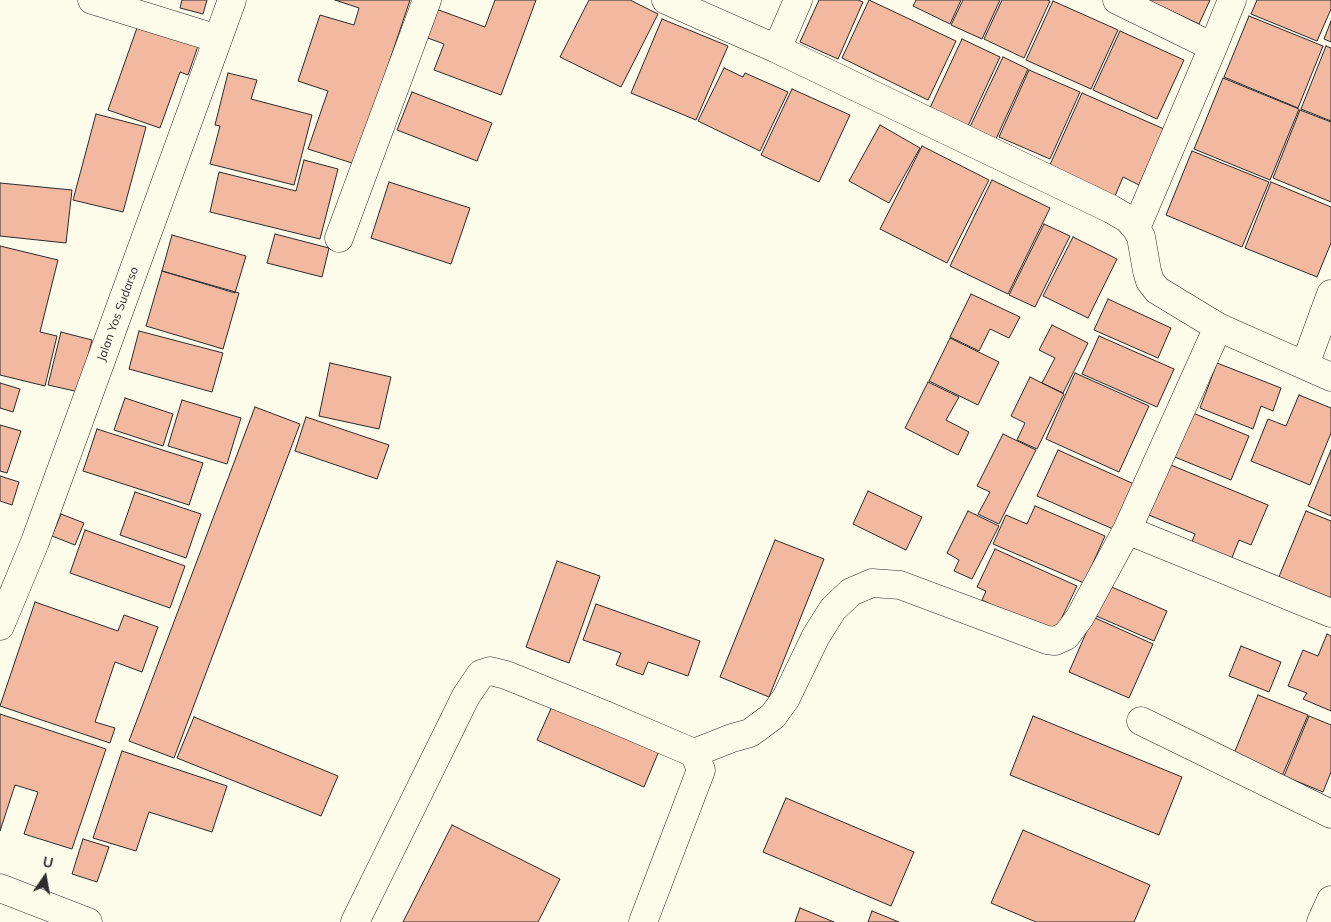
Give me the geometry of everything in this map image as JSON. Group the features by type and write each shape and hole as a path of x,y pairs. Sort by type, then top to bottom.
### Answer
{"street":[{"path":"92,0 218,38"},
{"name":"Jalan Yos Sudarso","path":"0,626 35,542 232,0"},
{"path":"339,238 427,0"},
{"path":"666,0 777,49 1111,209 1128,219 1136,228 1141,237 1148,276 1157,290 1218,327 1331,376"},
{"path":"777,49 798,0"},
{"path":"1117,0 1213,47"},
{"path":"1136,228 1232,0"},
{"path":"1305,365 1331,294"},
{"path":"355,922 466,696 481,674 490,671 506,675 605,714 694,753 750,733 773,716 786,698 816,636 833,609 851,592 872,583 900,585 1047,640 1055,641 1066,636 1072,630 1127,530 1218,327"},
{"path":"1127,530 1331,613"},
{"path":"1141,721 1331,814"},
{"path":"643,922 700,770 694,753"},
{"path":"0,888 88,922"},
{"path":"1321,922 1331,900"}],"building":[{"path":"182,0 207,0 203,14 180,8"},
{"path":"335,0 410,0 355,164 308,149 328,91 298,81 320,15 354,25 359,8"},
{"path":"495,0 536,0 501,95 434,70 444,44 425,37 436,9 485,27"},
{"path":"589,0 630,0 658,14 621,87 560,57"},
{"path":"819,0 858,0 863,2 838,59 800,42"},
{"path":"869,0 956,41 928,100 842,58"},
{"path":"916,0 961,0 950,24 913,6"},
{"path":"963,0 1000,0 982,39 951,25"},
{"path":"1002,0 1050,1 1024,58 984,39"},
{"path":"1148,0 1210,0 1199,24"},
{"path":"1257,0 1331,0 1331,9 1317,41 1251,14"},
{"path":"1053,1 1118,30 1091,89 1026,60"},
{"path":"1249,16 1323,46 1298,108 1224,77"},
{"path":"662,19 728,46 696,120 631,93"},
{"path":"1331,21 1331,42 1324,39"},
{"path":"138,25 198,46 188,75 180,72 160,128 108,110"},
{"path":"1120,31 1184,60 1157,119 1093,90"},
{"path":"962,39 1000,57 967,128 929,110"},
{"path":"1326,46 1331,48 1331,121 1301,109"},
{"path":"1003,57 1028,69 995,141 969,129"},
{"path":"724,68 743,77 745,73 788,92 760,151 698,121"},
{"path":"1029,70 1080,92 1050,159 999,137"},
{"path":"228,73 257,80 251,99 312,115 294,185 210,164 220,126 215,125"},
{"path":"1223,78 1299,109 1270,180 1194,149"},
{"path":"792,89 850,115 819,182 761,155"},
{"path":"412,92 492,123 477,161 397,130"},
{"path":"1082,93 1164,129 1139,185 1123,177 1115,196 1049,167"},
{"path":"1300,110 1331,122 1331,202 1273,178"},
{"path":"96,114 146,127 123,212 73,200"},
{"path":"880,125 920,148 889,203 849,181"},
{"path":"922,146 989,180 947,263 880,229"},
{"path":"1192,151 1269,182 1242,247 1166,215"},
{"path":"304,160 338,169 320,239 210,212 219,172 296,191"},
{"path":"992,180 1050,208 1008,294 950,266"},
{"path":"389,182 470,208 451,264 371,238"},
{"path":"1271,182 1331,207 1331,243 1317,277 1245,248"},
{"path":"0,183 72,190 66,243 0,236"},
{"path":"1044,224 1070,236 1035,307 1009,295"},
{"path":"275,234 329,248 322,277 267,263"},
{"path":"172,235 246,256 235,293 162,271"},
{"path":"1073,237 1117,259 1088,318 1043,296"},
{"path":"0,246 58,260 40,332 57,336 45,386 0,375"},
{"path":"162,271 239,293 223,349 146,326"},
{"path":"971,294 1020,317 1009,338 990,329 979,351 950,337"},
{"path":"1108,299 1171,328 1158,358 1094,330"},
{"path":"1052,325 1088,343 1063,393 1042,383 1055,358 1039,350"},
{"path":"139,331 223,353 212,392 129,369"},
{"path":"61,332 92,340 79,392 48,385"},
{"path":"1099,336 1174,369 1157,407 1082,374"},
{"path":"950,338 999,362 978,405 929,381"},
{"path":"330,363 391,377 379,429 319,416"},
{"path":"1217,363 1281,388 1273,411 1261,406 1253,429 1200,408"},
{"path":"1075,373 1149,406 1119,472 1046,439"},
{"path":"1030,377 1064,394 1037,449 1017,440 1025,423 1011,416"},
{"path":"928,382 959,397 946,420 969,432 958,455 905,428"},
{"path":"0,383 20,389 13,412 0,408"},
{"path":"1299,395 1331,408 1331,433 1310,485 1251,461 1268,419 1286,426"},
{"path":"125,398 173,414 163,446 114,430"},
{"path":"182,400 241,418 227,464 168,446"},
{"path":"255,407 300,424 174,758 129,741"},
{"path":"1188,411 1249,436 1231,480 1170,455"},
{"path":"306,417 389,445 377,479 295,451"},
{"path":"0,425 21,431 7,473 0,471"},
{"path":"97,429 203,463 189,505 83,471"},
{"path":"1003,434 1036,450 999,524 978,514 990,492 977,486"},
{"path":"1058,450 1134,484 1113,529 1037,496"},
{"path":"1331,450 1331,516 1308,506"},
{"path":"1166,463 1268,505 1251,545 1239,540 1231,560 1191,544 1195,534 1144,513"},
{"path":"0,476 19,482 12,505 0,501"},
{"path":"868,491 922,517 906,550 853,524"},
{"path":"135,492 201,514 186,558 120,535"},
{"path":"1035,506 1105,536 1084,583 993,544 1006,515 1027,524"},
{"path":"968,511 999,526 972,579 954,571 959,560 947,553"},
{"path":"1306,511 1331,521 1331,601 1278,579"},
{"path":"61,514 84,523 75,545 52,536"},
{"path":"85,530 185,566 170,608 70,573"},
{"path":"775,540 824,559 769,697 720,677"},
{"path":"995,549 1077,586 1054,634 982,600 986,591 977,587"},
{"path":"557,561 600,576 569,663 526,647"},
{"path":"1107,585 1167,611 1154,641 1094,615"},
{"path":"35,602 118,631 124,615 158,627 142,672 115,662 95,722 115,728 110,743 0,706"},
{"path":"596,604 700,641 688,676 648,662 643,675 616,665 621,653 583,640"},
{"path":"1093,617 1153,644 1129,698 1069,672"},
{"path":"1327,634 1331,636 1331,711 1303,699 1307,693 1288,686 1303,650 1318,656"},
{"path":"1241,646 1281,662 1269,692 1229,676"},
{"path":"1258,695 1308,715 1282,776 1233,756"},
{"path":"553,704 659,751 644,787 537,740"},
{"path":"0,714 106,749 72,849 24,834 38,792 15,785 0,831"},
{"path":"1033,716 1182,777 1159,835 1010,775"},
{"path":"1309,716 1331,725 1331,772 1323,792 1284,776"},
{"path":"194,717 338,776 321,816 177,758"},
{"path":"122,751 227,786 212,832 149,812 136,851 93,838"},
{"path":"786,798 914,852 891,906 763,852"},
{"path":"452,825 560,879 538,922 403,922"},
{"path":"1023,830 1150,885 1134,922 1036,922 991,903"},
{"path":"83,839 109,847 97,882 72,874"},
{"path":"800,908 834,922 795,922"},
{"path":"872,911 899,922 868,922"}]}
